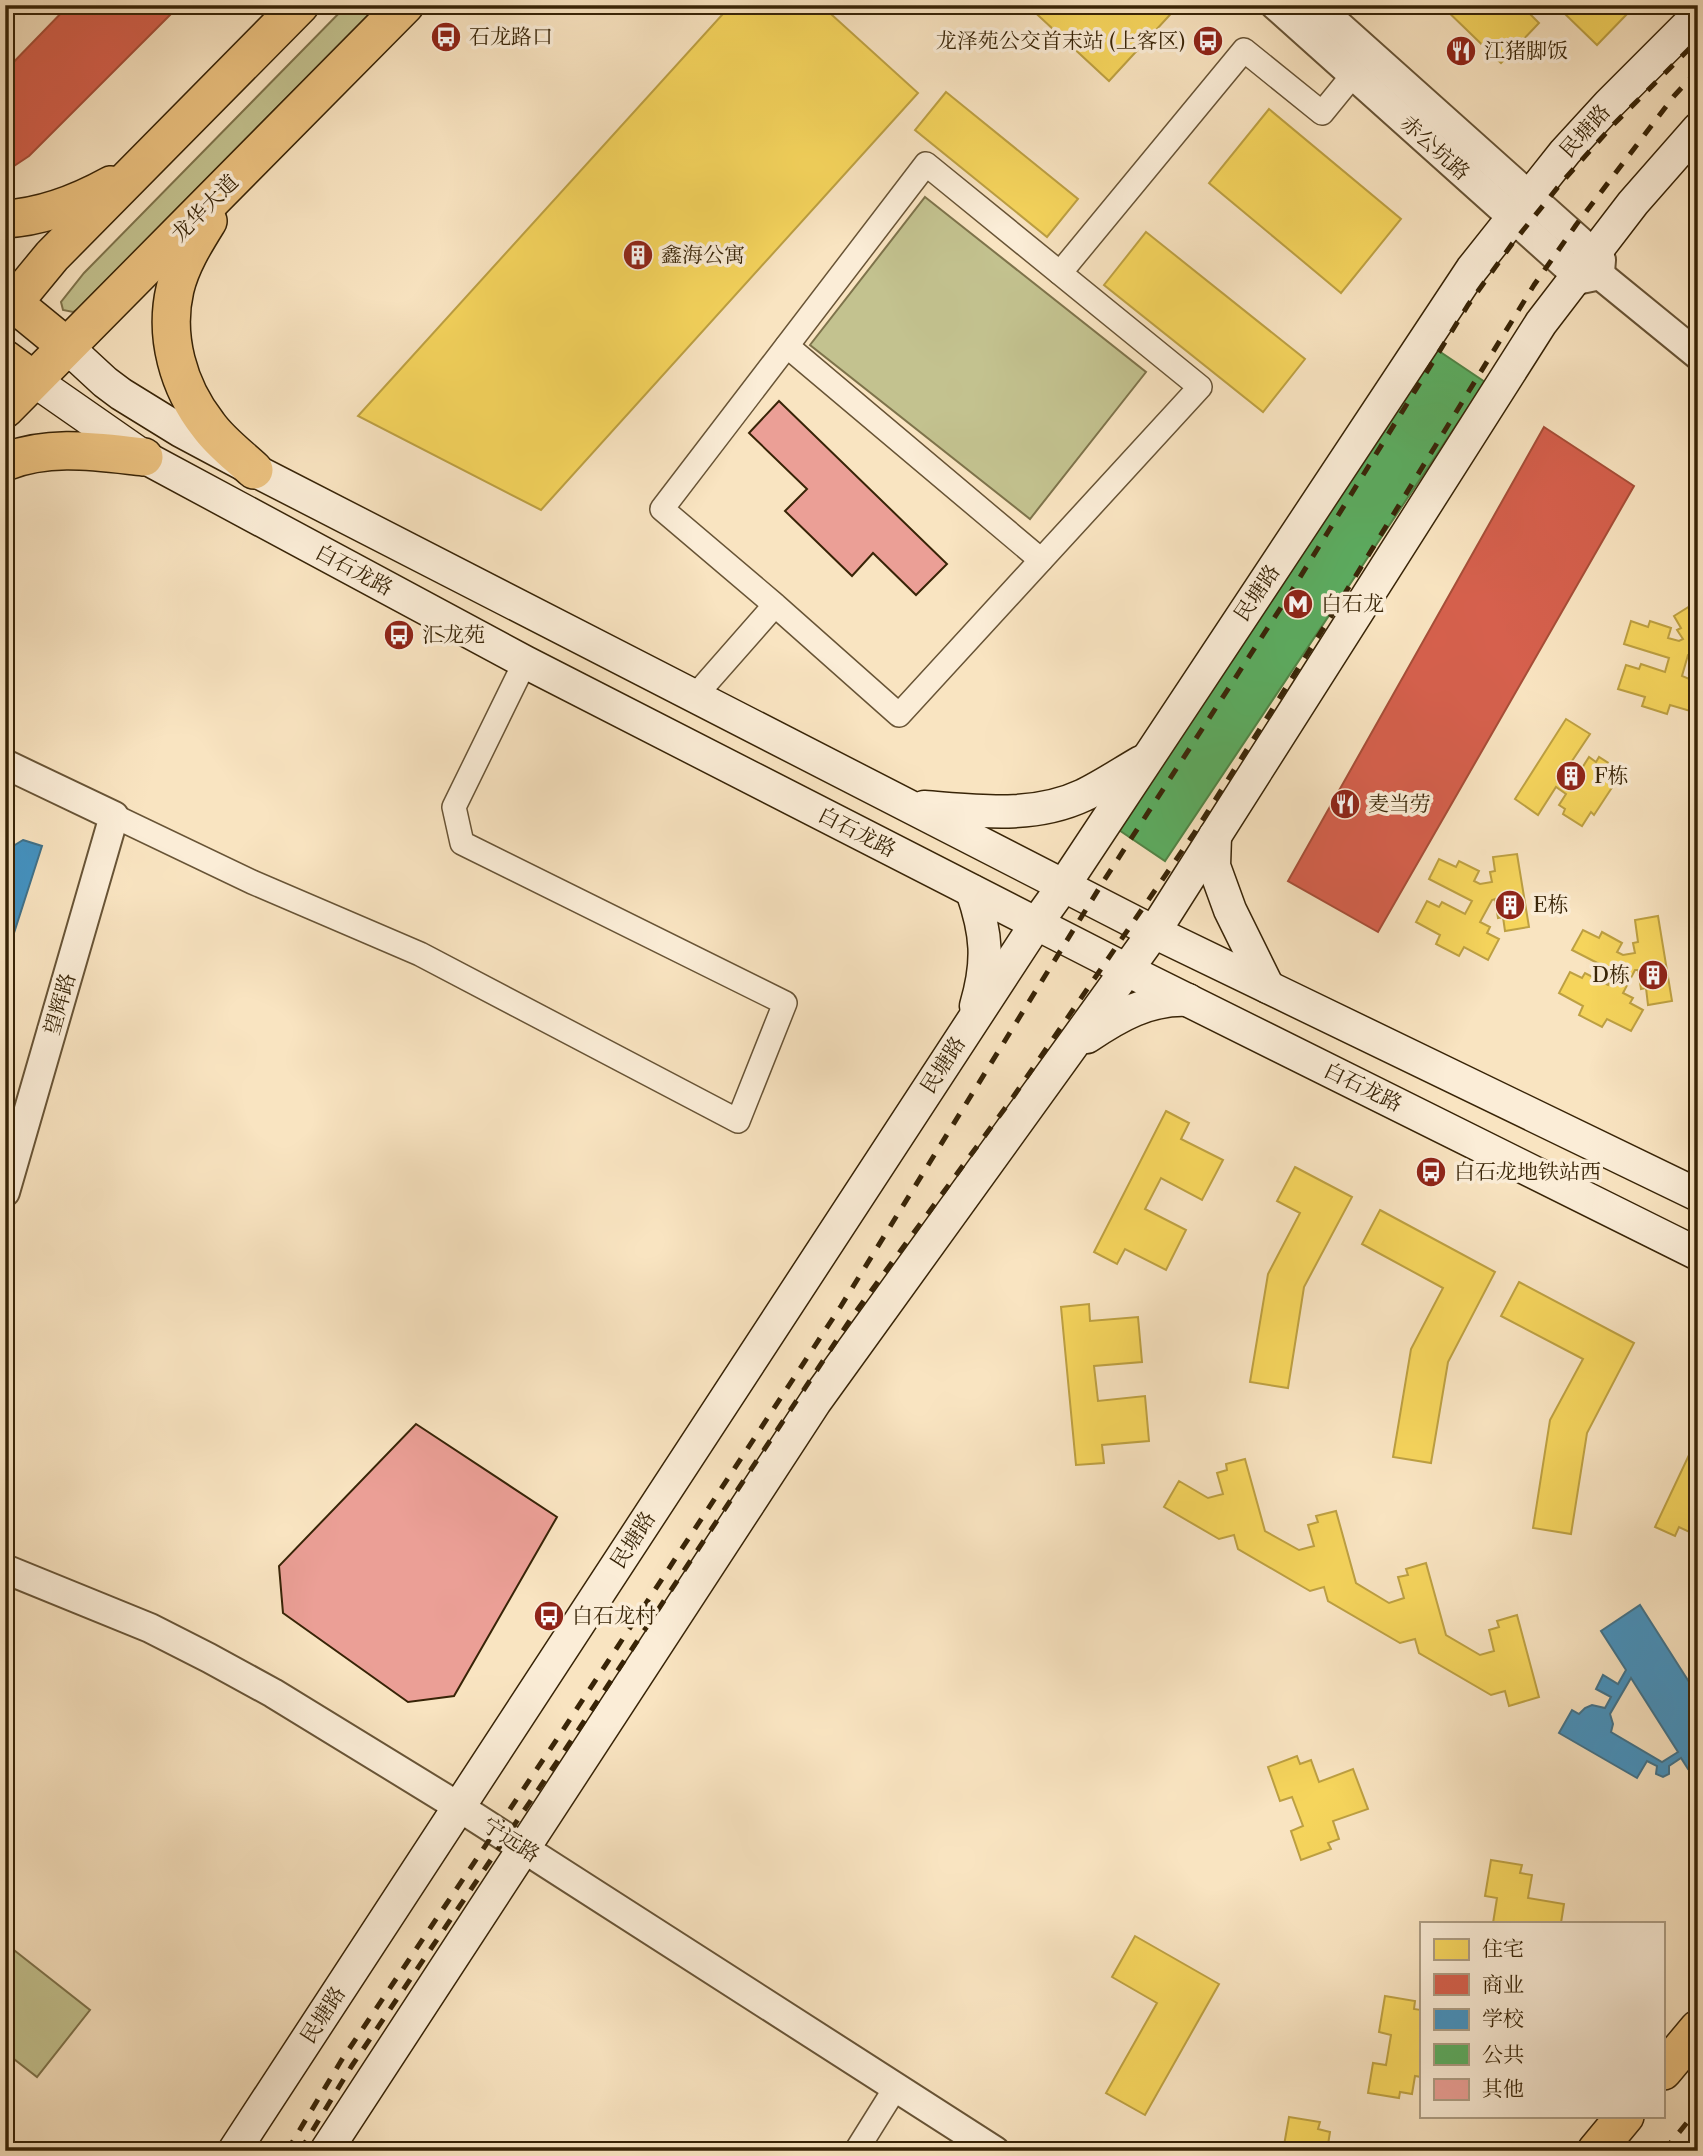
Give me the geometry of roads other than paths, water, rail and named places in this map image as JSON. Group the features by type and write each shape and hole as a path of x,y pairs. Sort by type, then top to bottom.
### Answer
{"main road":[{"path":"66,346 8,304 300,5"},
{"name":"龙华大道","path":"5,409 19,369 66,346 404,5"},
{"name":"民塘路","path":"234,2151 1036,923 1064,885 1472,269 1565,152 1698,15"},
{"path":"326,2151 815,1402 1154,932 1541,323 1590,268 1665,163 1698,129"},
{"path":"5,219 43,212 75,202 108,186 144,163"},
{"path":"232,181 190,251 176,286 170,319 178,372 192,400 208,426 254,470"},
{"name":"白石龙路","path":"66,346 121,394 181,431 254,470 1154,932 1698,1195"},
{"name":"白石龙路","path":"19,369 144,457 524,662 1127,970 1698,1254"},
{"path":"5,462 32,453 82,451 144,457"},
{"path":"908,805 1000,813 1045,808 1083,795 1148,758"},
{"path":"1215,836 1214,866 1230,910 1268,987"},
{"path":"971,1023 982,984 985,946 982,921 972,891"},
{"path":"1071,1048 1119,1016 1144,1005 1172,999 1188,1000"},
{"path":"1664,2070 1698,2029"},
{"path":"1596,2151 1623,2118"}],"street":[{"name":"赤公坑路","path":"1275,5 1353,75 1521,207"},
{"name":"赤公坑路","path":"1316,5 1521,207 1590,268 1698,355"},
{"path":"1060,273 1244,50 1322,113 1353,75"},
{"path":"926,164 1200,387 899,715 662,509 787,346 926,164"},
{"path":"787,346 1041,560"},
{"path":"695,696 775,605"},
{"path":"5,764 252,882 420,954 738,1121 785,1003 462,843 454,807 524,662"},
{"name":"望辉路","path":"5,1192 114,816"},
{"name":"宁远路","path":"5,1569 150,1628 273,1693 459,1807 995,2151"},
{"path":"856,2151 896,2087"}],"railway":[{"path":"287,2151 341,2061 559,1736 841,1306 1103,882 1289,595 1468,305 1562,182 1614,124 1698,40"},
{"path":"300,2151 351,2067 852,1317 1011,1100 1193,835 1534,285 1674,96 1698,70"},
{"path":"1664,2151 1698,2109"},
{"path":"1688,2151 1698,2139"}],"place":[{"name":"石龙路口","path":"446,37"},
{"name":"龙泽苑公交首末站 (上客区)","path":"1208,41"},
{"name":"江猪脚饭","path":"1461,51"},
{"name":"鑫海公寓","path":"638,255"},
{"name":"白石龙","path":"1298,604"},
{"name":"汇龙苑","path":"399,635"},
{"name":"F栋","path":"1571,776"},
{"name":"麦当劳","path":"1345,804"},
{"name":"E栋","path":"1510,905"},
{"name":"D栋","path":"1653,975"},
{"name":"白石龙地铁站西","path":"1431,1172"},
{"name":"白石龙村","path":"549,1616"}]}
